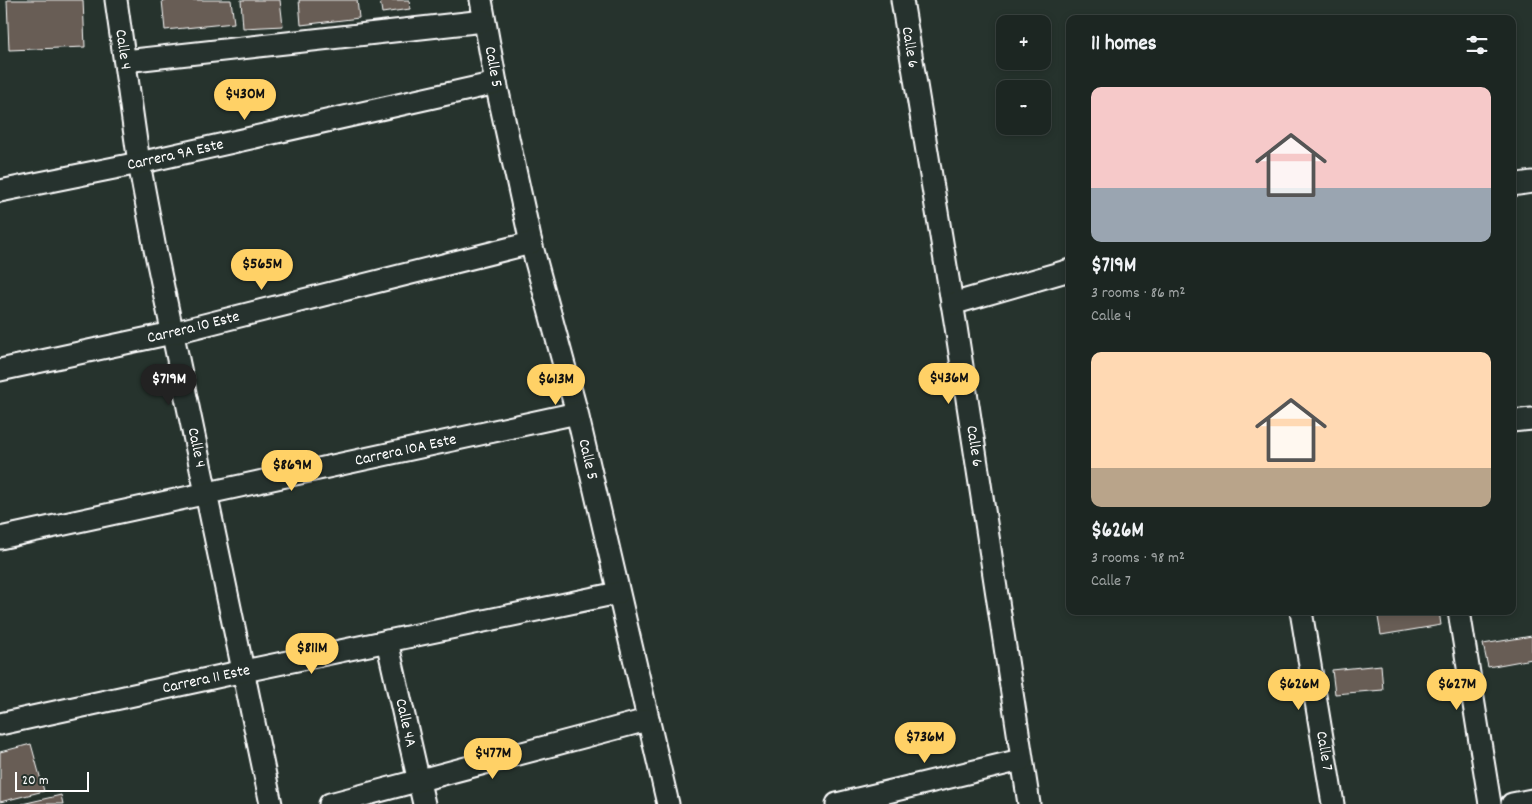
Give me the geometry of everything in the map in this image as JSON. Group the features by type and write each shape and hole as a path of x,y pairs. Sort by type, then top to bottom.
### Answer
{"street":[{"name":"Calle 4","path":"116,0 139,163 172,333 271,804"},
{"name":"Calle 6","path":"902,0 952,304 1029,804"},
{"path":"125,61 483,10"},
{"name":"Calle 5","path":"483,10 496,83 531,243 577,412 668,804"},
{"name":"Carrera 9A Este","path":"0,191 139,163 496,83"},
{"path":"1516,184 1532,182"},
{"name":"Carrera 10 Este","path":"0,370 172,333 531,243"},
{"path":"952,304 1066,271"},
{"name":"Carrera 10A Este","path":"0,538 577,412"},
{"path":"1516,421 1532,418"},
{"name":"Carrera 11 Este","path":"0,724 618,593"},
{"name":"Calle 7","path":"1302,615 1333,804"},
{"path":"1460,615 1490,804"},
{"name":"Calle 4A","path":"387,642 424,804"},
{"path":"330,804 647,720"},
{"path":"841,804 1021,760"},
{"path":"1512,804 1532,800"}],"building":[{"path":"7,0 83,0 85,47 9,50"},
{"path":"162,0 231,0 234,23 165,30"},
{"path":"241,0 280,0 283,26 243,28"},
{"path":"299,0 357,0 359,18 301,25"},
{"path":"380,0 409,0 410,9 382,13"},
{"path":"1378,615 1440,615 1441,625 1381,635"},
{"path":"1532,636 1532,659 1488,667 1483,644"},
{"path":"1381,665 1383,690 1335,694 1332,670"},
{"path":"31,744 44,791 0,802 0,752"},
{"path":"61,795 63,804 22,804"}]}
